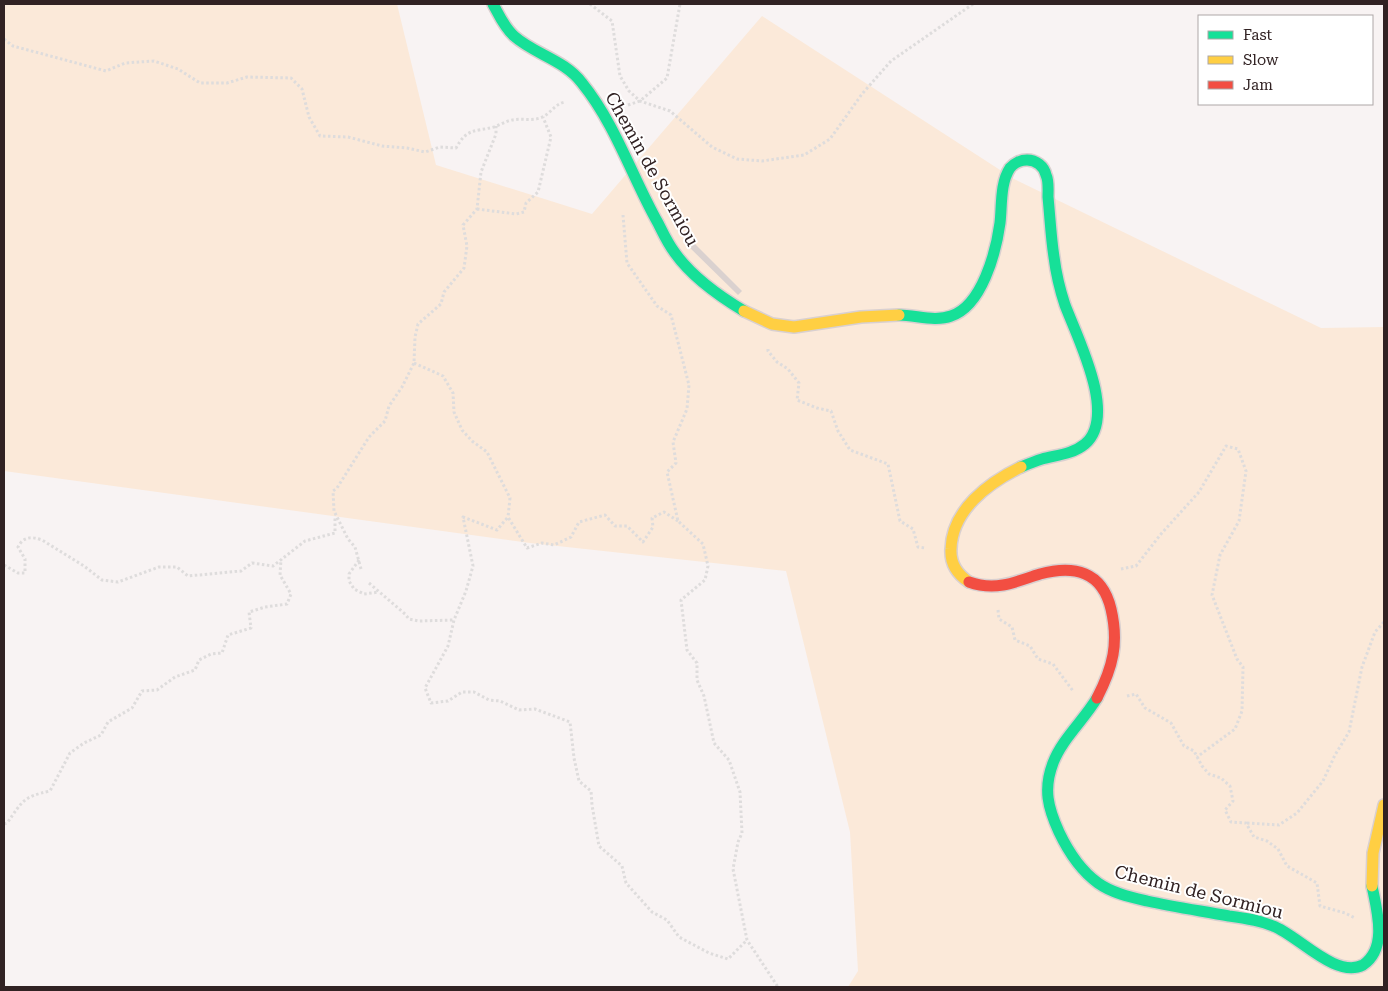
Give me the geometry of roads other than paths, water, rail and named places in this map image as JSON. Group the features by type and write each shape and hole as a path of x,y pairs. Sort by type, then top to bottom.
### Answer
{"street":[{"name":"Chemin de Sormiou","path":"492,4 512,34 575,75 596,102 622,148 638,186 674,252 691,271 723,297 751,315 774,325 798,328 877,315 897,314 950,318 958,314 978,294 987,272 999,230 1008,170 1016,162 1024,160 1031,160 1041,165 1047,178 1054,255 1062,293 1096,394 1095,425 1090,439 1077,448 1028,464 975,498 962,512 956,524 950,545 950,554 954,571 958,575 963,579 982,585 999,586 1054,571 1080,571 1087,573 1102,585 1108,596 1115,645 1110,673 1101,694 1054,758 1047,778 1046,794 1052,820 1076,862 1090,879 1112,892 1147,901 1263,923 1288,932 1333,965 1351,968 1365,964 1375,954 1382,935 1381,921 1372,883 1372,871 1374,850 1384,805"}]}
